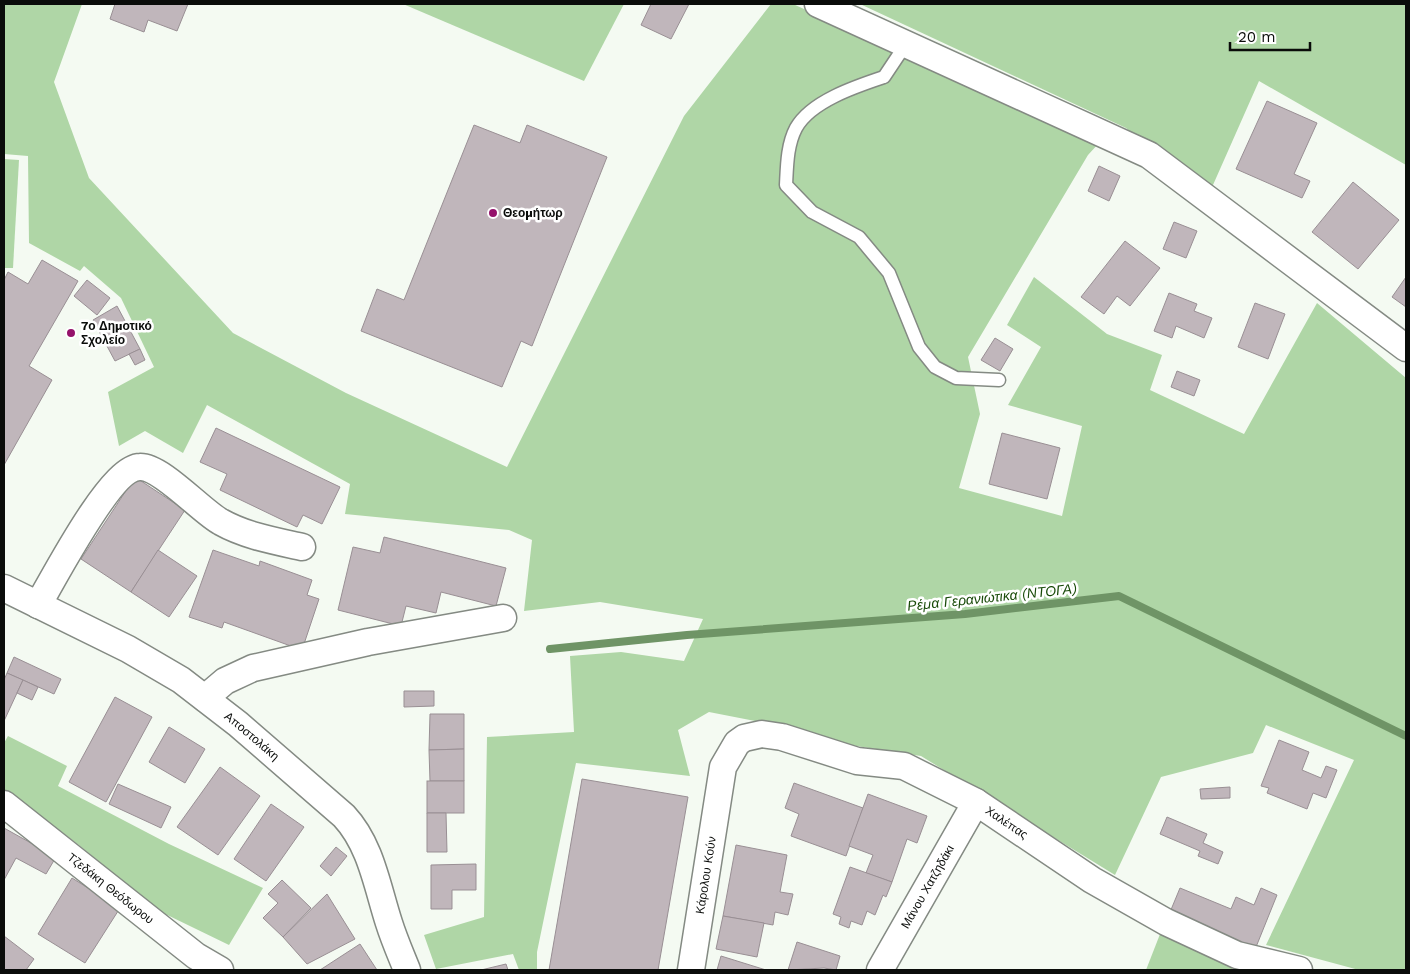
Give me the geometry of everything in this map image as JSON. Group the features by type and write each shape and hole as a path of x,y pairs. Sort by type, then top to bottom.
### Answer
{"street":[{"path":"818,4 1149,155 1406,348"},
{"path":"38,605 94,510 125,472 141,466 158,473 221,522 257,537 302,547"},
{"name":"Αποστολάκη","path":"4,588 128,648 181,680 330,803 353,825 368,852 390,926 407,970"},
{"path":"205,698 225,681 253,668 368,642 503,618"},
{"name":"Χαλέπας","path":"721,778 727,758 737,743 744,738 762,734 782,737 857,761 904,766 976,802 1092,880 1166,922 1237,955 1299,970"},
{"name":"Κάρολου Κούν","path":"691,970 721,778"},
{"name":"Μάνου Χατζηδάκι","path":"880,970 976,802"},
{"name":"Τζεδάκη Θεόδωρου","path":"4,804 192,963 220,970"}],"lane":[{"path":"906,44 884,77 848,89 812,110 796,128 788,156 786,185 812,212 859,237 889,272 919,347 935,367 956,378 1000,380"}],"green space":[{"path":"4,4 82,4 54,82 89,178 233,333 346,393 507,467 684,116 771,4 793,4 1099,143 1088,155 968,357 980,414 959,488 1062,516 1082,426 1008,405 1041,347 1007,325 1034,277 1107,334 1162,355 1150,390 1244,434 1317,303 1406,378 1406,970 1359,970 1266,945 1354,760 1266,725 1253,753 1161,777 1115,875 921,756 850,745 781,726 709,712 678,730 690,776 576,763 537,952 537,970 519,970 513,954 436,969 424,935 484,917 487,737 574,732 570,656 621,652 684,661 703,619 600,602 524,611 532,540 509,530 345,514 350,484 207,405 183,453 145,431 119,446 108,392 154,367 121,298 84,266 80,271 29,243 28,156 4,154"},
{"path":"403,4 624,4 584,81"},
{"path":"860,4 1406,4 1406,165 1259,81 1209,194 1126,128"},
{"path":"4,159 19,160 13,268 4,268"},
{"path":"8,736 67,766 58,786 169,844 263,888 229,945 159,911 80,846 17,798 4,792 4,743"},
{"path":"1162,929 1235,963 1231,970 1146,970"}],"building":[{"path":"115,4 188,4 177,31 148,20 144,32 110,19"},
{"path":"651,4 689,4 671,39 641,25"},
{"path":"1267,101 1317,123 1294,174 1310,181 1302,198 1236,169"},
{"path":"474,125 520,143 527,125 607,157 532,346 521,341 502,387 361,331 377,289 404,300"},
{"path":"1099,166 1120,176 1109,201 1088,191"},
{"path":"1353,182 1399,220 1358,269 1312,232"},
{"path":"1174,222 1197,231 1186,258 1163,249"},
{"path":"1125,241 1160,268 1130,306 1117,296 1104,314 1081,297"},
{"path":"42,260 78,281 29,366 52,380 4,465 4,280 8,272 28,284"},
{"path":"1406,277 1406,307 1392,297"},
{"path":"87,280 110,298 97,315 74,296"},
{"path":"1169,293 1197,304 1194,311 1212,318 1204,338 1176,326 1172,338 1154,331"},
{"path":"1255,303 1285,314 1268,359 1238,347"},
{"path":"117,306 140,349 115,361 93,320"},
{"path":"995,338 1013,349 1000,371 981,360"},
{"path":"140,349 145,360 135,365 129,354"},
{"path":"1177,371 1200,380 1194,396 1171,387"},
{"path":"216,428 340,487 322,524 303,515 297,527 220,490 227,474 200,462"},
{"path":"1002,433 1060,448 1047,499 989,484"},
{"path":"135,477 185,510 131,592 81,559"},
{"path":"384,537 506,568 496,606 441,592 436,613 406,606 401,626 338,610 353,547 380,553"},
{"path":"158,550 197,576 169,617 131,592"},
{"path":"213,550 259,566 260,561 312,580 307,595 319,599 302,650 224,622 222,628 189,617"},
{"path":"14,657 61,679 54,694 7,673"},
{"path":"7,673 23,680 4,721 4,680"},
{"path":"23,680 38,687 32,700 17,693"},
{"path":"404,691 434,691 434,706 404,707"},
{"path":"115,697 152,717 106,802 69,782"},
{"path":"430,714 464,714 464,749 429,750"},
{"path":"169,727 205,749 185,783 149,762"},
{"path":"1279,740 1309,752 1302,770 1321,778 1326,766 1337,770 1326,798 1313,793 1307,809 1267,793 1269,788 1261,786"},
{"path":"464,749 464,781 430,781 429,750"},
{"path":"220,767 260,796 218,855 177,827"},
{"path":"582,779 688,797 658,970 549,970"},
{"path":"427,781 464,781 464,813 427,813"},
{"path":"794,783 863,808 846,856 791,836 799,814 785,808"},
{"path":"118,784 171,807 161,828 109,804"},
{"path":"1230,787 1230,798 1201,799 1200,789"},
{"path":"868,794 927,816 917,843 907,839 892,882 866,873 873,855 849,846"},
{"path":"271,804 304,827 266,881 234,859"},
{"path":"427,813 446,813 447,852 427,852"},
{"path":"1167,817 1207,834 1203,843 1223,852 1218,864 1198,856 1200,851 1160,834"},
{"path":"4,828 56,857 46,874 16,858 4,880"},
{"path":"736,845 787,855 780,892 793,894 788,915 775,912 773,925 723,916"},
{"path":"336,847 347,856 331,876 320,866"},
{"path":"476,864 476,890 452,890 452,909 431,909 431,865"},
{"path":"850,867 892,882 886,897 883,895 875,915 867,911 862,925 851,921 849,928 839,924 841,917 833,914"},
{"path":"72,878 120,908 85,963 38,934"},
{"path":"282,880 311,908 283,937 263,918 278,903 268,894"},
{"path":"1180,888 1231,909 1236,897 1254,905 1261,888 1277,895 1254,952 1168,917"},
{"path":"327,894 355,939 307,964 283,937"},
{"path":"723,916 764,923 757,957 716,949"},
{"path":"4,936 34,959 26,970 4,970"},
{"path":"797,942 840,956 836,970 824,968 788,970"},
{"path":"360,944 377,970 320,970"},
{"path":"721,956 766,970 717,970"},
{"path":"506,964 508,970 481,970"}],"waterway":[{"name":"Ρέμα Γερανιώτικα (ΝΤΟΓΑ)","path":"550,649 687,635 965,614 1119,596 1406,736"}],"place":[{"name":"Θεομήτωρ","path":"493,213"},
{"name":"7ο Δημοτικό Σχολείο","path":"71,333"}]}
